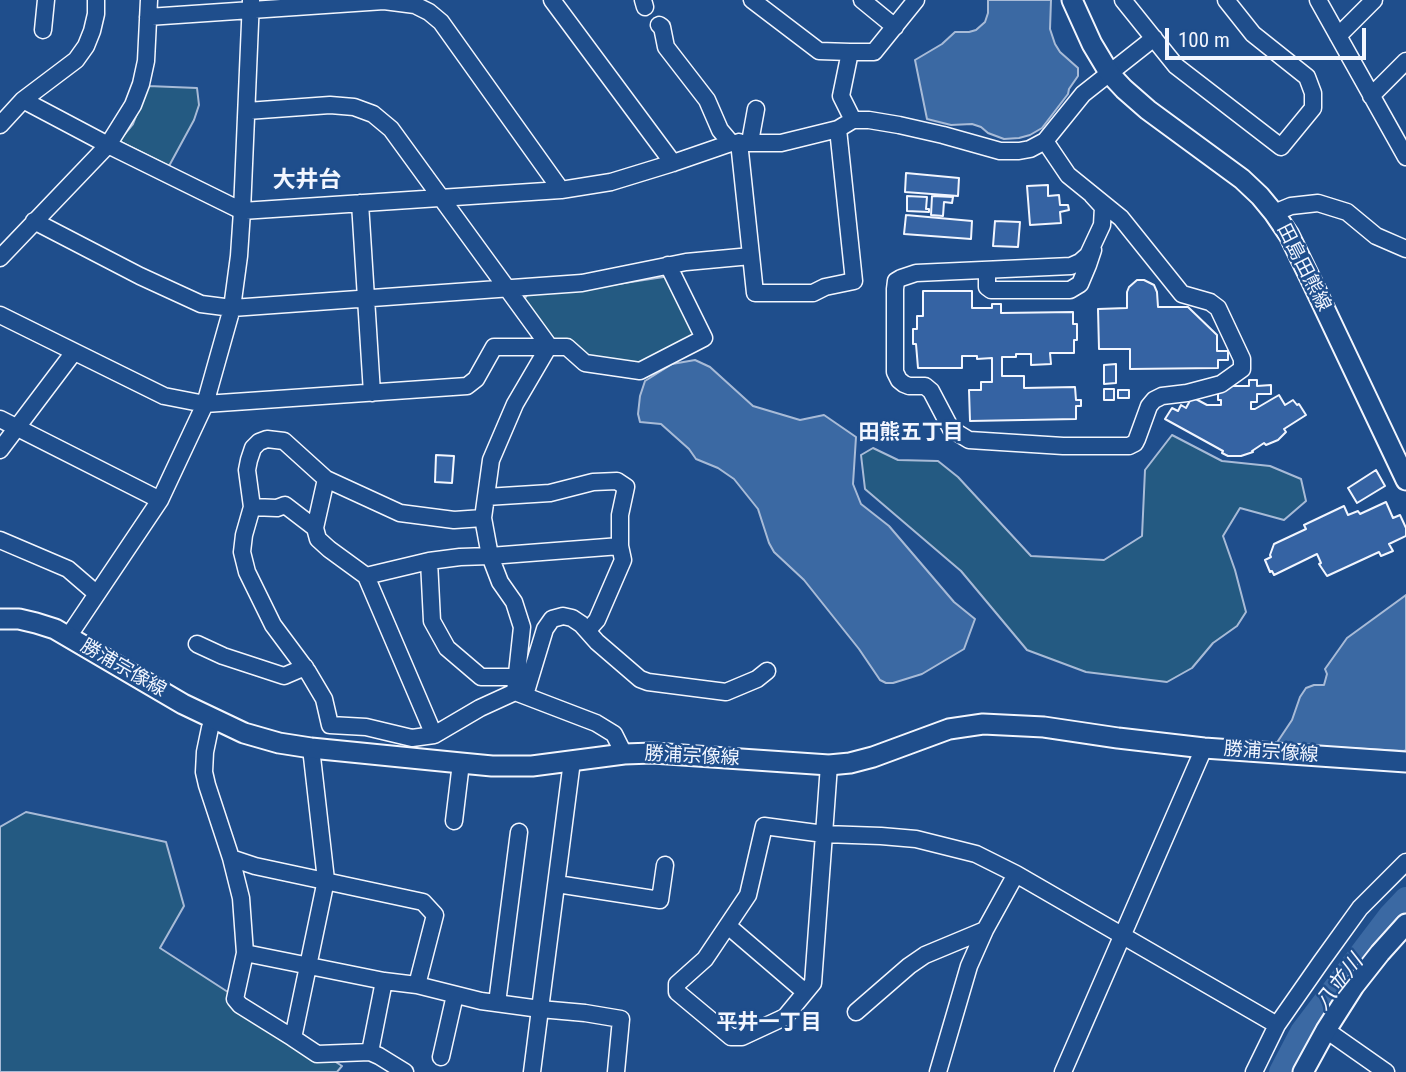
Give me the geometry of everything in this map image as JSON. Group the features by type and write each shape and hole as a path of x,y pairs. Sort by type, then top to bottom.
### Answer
{"main road":[{"name":"田島田熊線","path":"1072,0 1092,44 1110,74 1124,89 1148,110 1242,179 1274,213 1300,257 1406,480"},
{"name":"勝浦宗像線","path":"0,619 19,619 55,629 214,720 244,733 311,748 492,766 531,766 624,754 682,754 829,765 873,757 950,729 984,724 1044,727 1204,748 1406,762"},
{"path":"1303,1072 1354,986 1406,924"}],"street":[{"path":"43,30 46,0"},
{"path":"0,125 23,100 76,60 92,31 96,0"},
{"path":"0,258 108,145 133,106 146,61 149,0"},
{"path":"552,0 673,163"},
{"path":"752,0 819,51 849,52 874,52 916,0"},
{"path":"862,0 895,27"},
{"path":"1124,0 1176,66 1281,147 1313,108 1313,93 1307,78 1252,34 1227,0"},
{"path":"1318,0 1406,157"},
{"path":"1338,36 1374,0"},
{"path":"148,17 251,5 418,2 441,22 561,190"},
{"path":"68,637 160,500 205,404 232,308 239,256 251,5"},
{"path":"659,25 662,27 666,47 707,100 720,130 740,142"},
{"path":"23,100 242,211 561,190 611,182 740,142 780,143 838,129 853,120 899,125 1000,151 1030,149 1045,142 1083,94 1154,38"},
{"path":"849,52 842,96 853,120"},
{"path":"1371,96 1406,61"},
{"path":"247,111 330,105 354,107 373,114 391,128 549,346"},
{"path":"756,110 740,142 755,293 813,293 825,287 854,281 838,129"},
{"path":"1045,142 1068,175 1121,218 1182,294 1210,302 1218,308 1242,359 1242,369 1221,384 1154,400 1149,406 1135,443 1129,446 1063,446 969,440 951,429 931,391 925,386 909,386 899,380 895,372 896,281 916,273 1071,266 1088,255 1102,225 1102,207 1092,195"},
{"path":"1274,213 1291,205 1318,203 1348,212 1376,236 1406,249"},
{"path":"360,204 372,393"},
{"path":"34,221 201,304 232,308 582,283 686,262 751,256"},
{"path":"987,270 987,287 991,290 1070,290 1080,284 1097,235"},
{"path":"0,314 164,396 205,404 372,393 467,386 476,379 494,346 567,347 585,363 640,371 704,338 668,265"},
{"path":"519,688 522,627 514,602 500,582 490,556 483,518 491,460 515,404 549,346"},
{"path":"0,450 74,352"},
{"path":"0,419 160,500"},
{"path":"483,518 454,520 400,513 326,479 284,441 267,439 253,448 247,470 252,507 242,552 247,572 273,625 305,667 324,699 330,725 366,727 412,738 434,735 519,688 545,629 552,619 563,616 572,618 632,673 648,682 726,692 757,679 766,671"},
{"path":"326,479 315,528 318,539 366,576 434,735"},
{"path":"486,497 550,493 593,482 617,481 626,487 620,515 623,560 597,620 587,630"},
{"path":"252,507 277,508 285,505 315,528"},
{"path":"0,540 68,569 97,594"},
{"path":"366,576 429,561 460,557 620,546"},
{"path":"429,561 432,621 447,648 481,677 519,688 596,723 614,734 624,754"},
{"path":"197,644 223,656 284,676 305,667"},
{"path":"214,720 205,752 204,772 241,898 246,953 235,999 240,1005 317,1054 370,1052 405,1072"},
{"path":"293,1038 326,880 311,748"},
{"path":"1063,1072 1204,748"},
{"path":"532,1072 572,761"},
{"path":"454,821 461,763"},
{"path":"829,765 824,834 813,983 785,1017 741,1037 731,1037 677,992 677,984 705,959 748,895 764,826 824,834 916,839 976,854 1016,874 1277,1025"},
{"path":"497,1003 519,832"},
{"path":"231,858 255,866 423,902 435,915 417,985"},
{"path":"1254,1072 1277,1025 1360,908 1406,862"},
{"path":"558,884 660,900 665,865"},
{"path":"938,1072 970,966 985,930 1016,874"},
{"path":"728,926 805,992"},
{"path":"856,1012 925,955 985,930"},
{"path":"246,953 384,981 417,985 481,1001 621,1019 616,1072"},
{"path":"370,1052 384,981"},
{"path":"441,1057 455,995"},
{"path":"1326,1030 1387,1072"}],"shaded area":[{"path":"988,0 1051,0 1050,29 1055,44 1078,68 1078,76 1068,94 1042,128 1019,138 1004,139 972,124 951,125 927,119 915,60 942,44 955,32 976,30 985,22"},
{"path":"148,86 197,88 199,105 194,120 169,166 119,141 133,124"},
{"path":"670,276 696,335 639,365 588,358 556,343 524,300 527,295"},
{"path":"695,360 710,367 753,406 800,420 824,415 856,437 853,484 861,504 889,526 954,602 975,619 964,649 922,674 893,683 880,680 804,580 774,552 758,509 734,479 718,468 696,459 689,449 661,424 640,422 640,396 645,381 672,364"},
{"path":"1172,435 1222,461 1270,466 1301,479 1306,501 1284,520 1240,508 1223,536 1246,612 1237,626 1213,643 1192,668 1167,682 1086,672 1027,650 961,571 865,489 861,455 873,448 898,460 938,461 958,477 1031,556 1104,560 1142,536 1145,470"},
{"path":"1406,595 1406,750 1276,744 1292,720 1306,688 1324,685 1327,674 1325,669 1347,638"},
{"path":"26,812 166,842 184,906 160,948 342,1066 337,1072 0,1072 0,827"}],"building":[{"path":"906,173 959,178 958,196 905,192"},
{"path":"1048,185 1048,196 1059,195 1060,205 1068,205 1069,210 1060,212 1061,223 1030,225 1027,186"},
{"path":"907,196 927,197 926,209 929,209 929,212 907,211"},
{"path":"932,196 953,197 952,203 944,202 943,216 931,215"},
{"path":"906,215 972,221 971,239 904,234"},
{"path":"995,221 1020,222 1018,247 993,246"},
{"path":"1137,280 1154,285 1158,307 1188,307 1217,335 1217,351 1228,351 1228,360 1218,360 1218,368 1130,369 1130,349 1099,349 1098,309 1127,308 1127,292"},
{"path":"923,291 972,291 972,308 992,308 992,304 1001,304 1001,313 1073,312 1073,324 1077,324 1074,353 1050,353 1051,364 1031,365 1031,354 1002,357 1002,376 1024,376 1024,388 1075,387 1076,400 1081,400 1081,406 1076,406 1076,419 970,421 969,390 981,390 981,382 992,382 992,358 962,356 962,368 918,368 913,329 917,329 917,316 923,316"},
{"path":"1116,364 1116,383 1104,384 1104,365"},
{"path":"1249,380 1257,380 1257,386 1271,385 1271,394 1257,394 1257,402 1251,402 1251,409 1279,395 1285,405 1293,400 1299,404 1306,415 1284,429 1286,432 1278,440 1266,445 1264,443 1253,452 1228,456 1165,419 1172,408 1178,411 1181,405 1186,408 1192,397 1207,405 1221,405 1221,400 1218,400 1218,386 1249,386"},
{"path":"1104,389 1114,389 1114,400 1104,400"},
{"path":"1118,390 1129,390 1129,398 1118,398"},
{"path":"436,455 454,456 452,483 435,482"},
{"path":"1376,470 1385,486 1357,503 1348,488"},
{"path":"1386,502 1393,518 1400,515 1406,528 1406,536 1389,544 1393,551 1381,556 1379,552 1327,576 1319,564 1321,563 1317,554 1274,575 1270,572 1265,560 1271,557 1274,544 1306,529 1304,525 1344,506 1348,515 1358,511 1360,514"}],"waterway":[{"name":"八並川","path":"1281,1072 1302,1032 1390,916 1406,899"}],"district":[{"name":"大井台","path":"307,181"},
{"name":"田熊五丁目","path":"911,434"},
{"name":"平井一丁目","path":"769,1024"}]}
